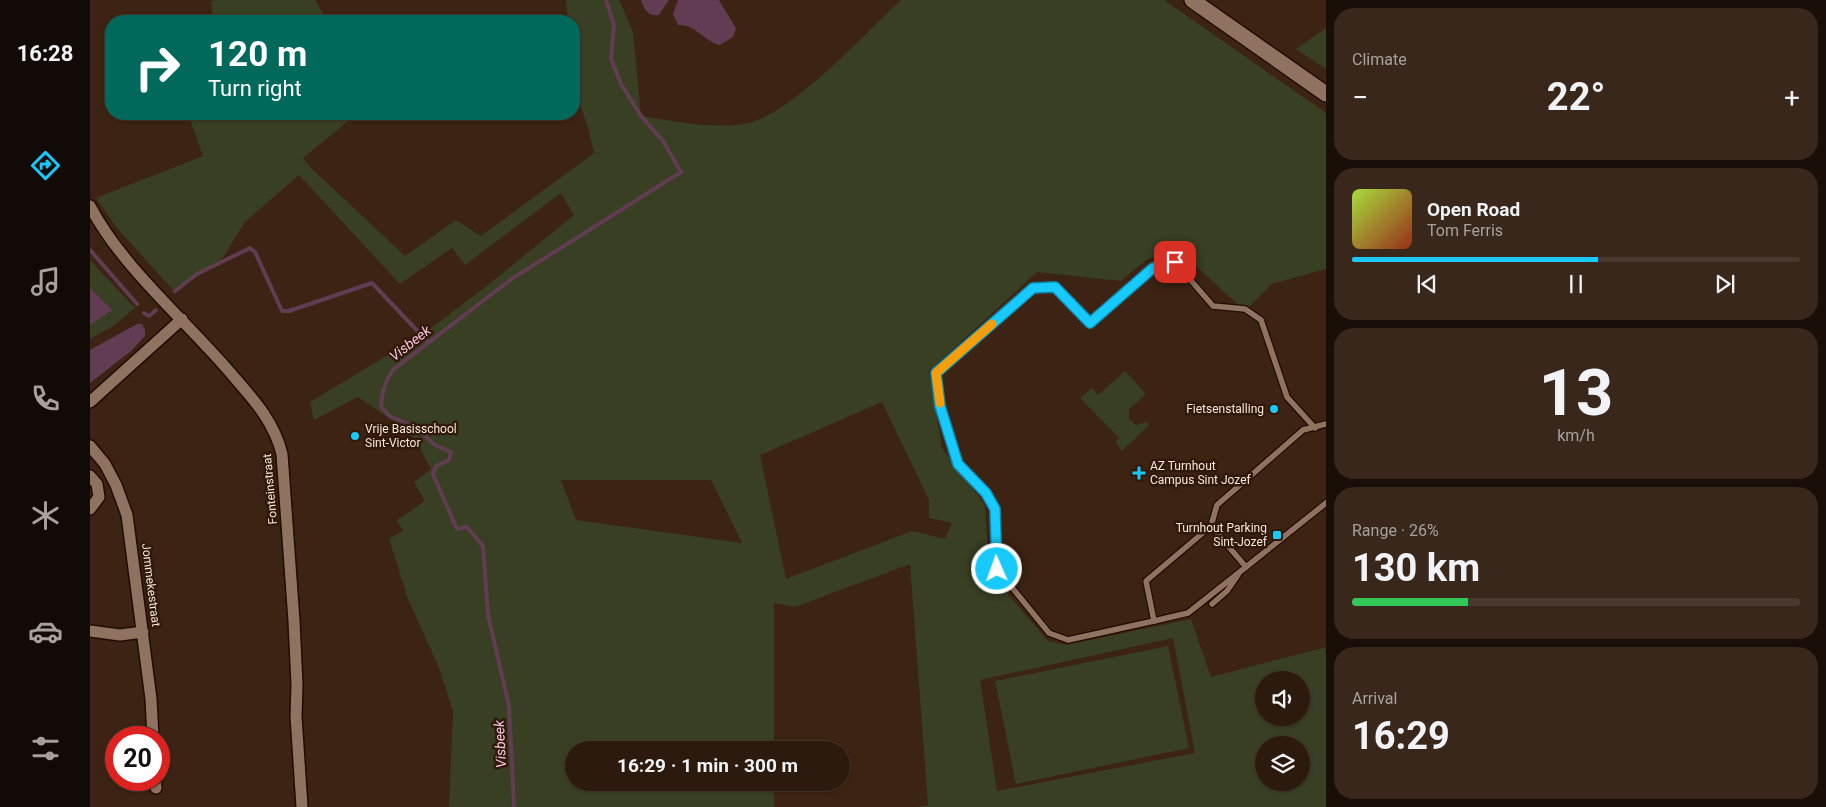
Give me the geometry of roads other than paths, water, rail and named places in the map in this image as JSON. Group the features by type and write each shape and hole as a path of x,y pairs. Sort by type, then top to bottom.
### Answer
{"street":[{"path":"1192,0 1326,94"},
{"name":"Fonteinstraat","path":"90,206 110,239 263,411 269,419 280,445 294,621 297,685 296,716 302,807"},
{"path":"90,402 182,319"},
{"name":"Jommekestraat","path":"90,446 105,464 116,485 127,515 143,632 152,726"},
{"path":"90,476 97,484 99,498 90,509"},
{"path":"90,631 120,635 143,632"}],"lane":[{"path":"1315,428 1287,397 1262,320 1245,309 1213,306 1175,262 1153,268 1090,323 1055,287 1033,288 936,373 940,406 958,464 986,493 995,509 997,569 1049,633 1068,640 1188,613 1326,503"},
{"path":"1154,621 1146,581 1211,526 1217,505 1302,430 1326,425"},
{"path":"1211,526 1243,569"},
{"path":"1212,604 1227,592 1243,569"}],"waterway":[{"name":"Visbeek","path":"514,807 509,706 488,615 483,546 467,527 457,529 433,474 436,466 449,460 451,452 435,445 414,426 391,417 381,407 381,401 384,387 393,370 510,280 681,172 663,141 641,116 621,84 611,59 614,25 606,0"},
{"path":"175,291 197,274 250,248 255,252 282,311 289,311 372,283 427,341"},
{"path":"90,250 137,304"},
{"path":"144,313 149,316 156,310"}],"place":[{"name":"Fietsenstalling","path":"1274,409"},
{"name":"Vrije Basisschool Sint-Victor","path":"355,436"},
{"name":"AZ Turnhout Campus Sint Jozef","path":"1139,473"},
{"name":"Turnhout Parking Sint-Jozef","path":"1277,535"}]}
